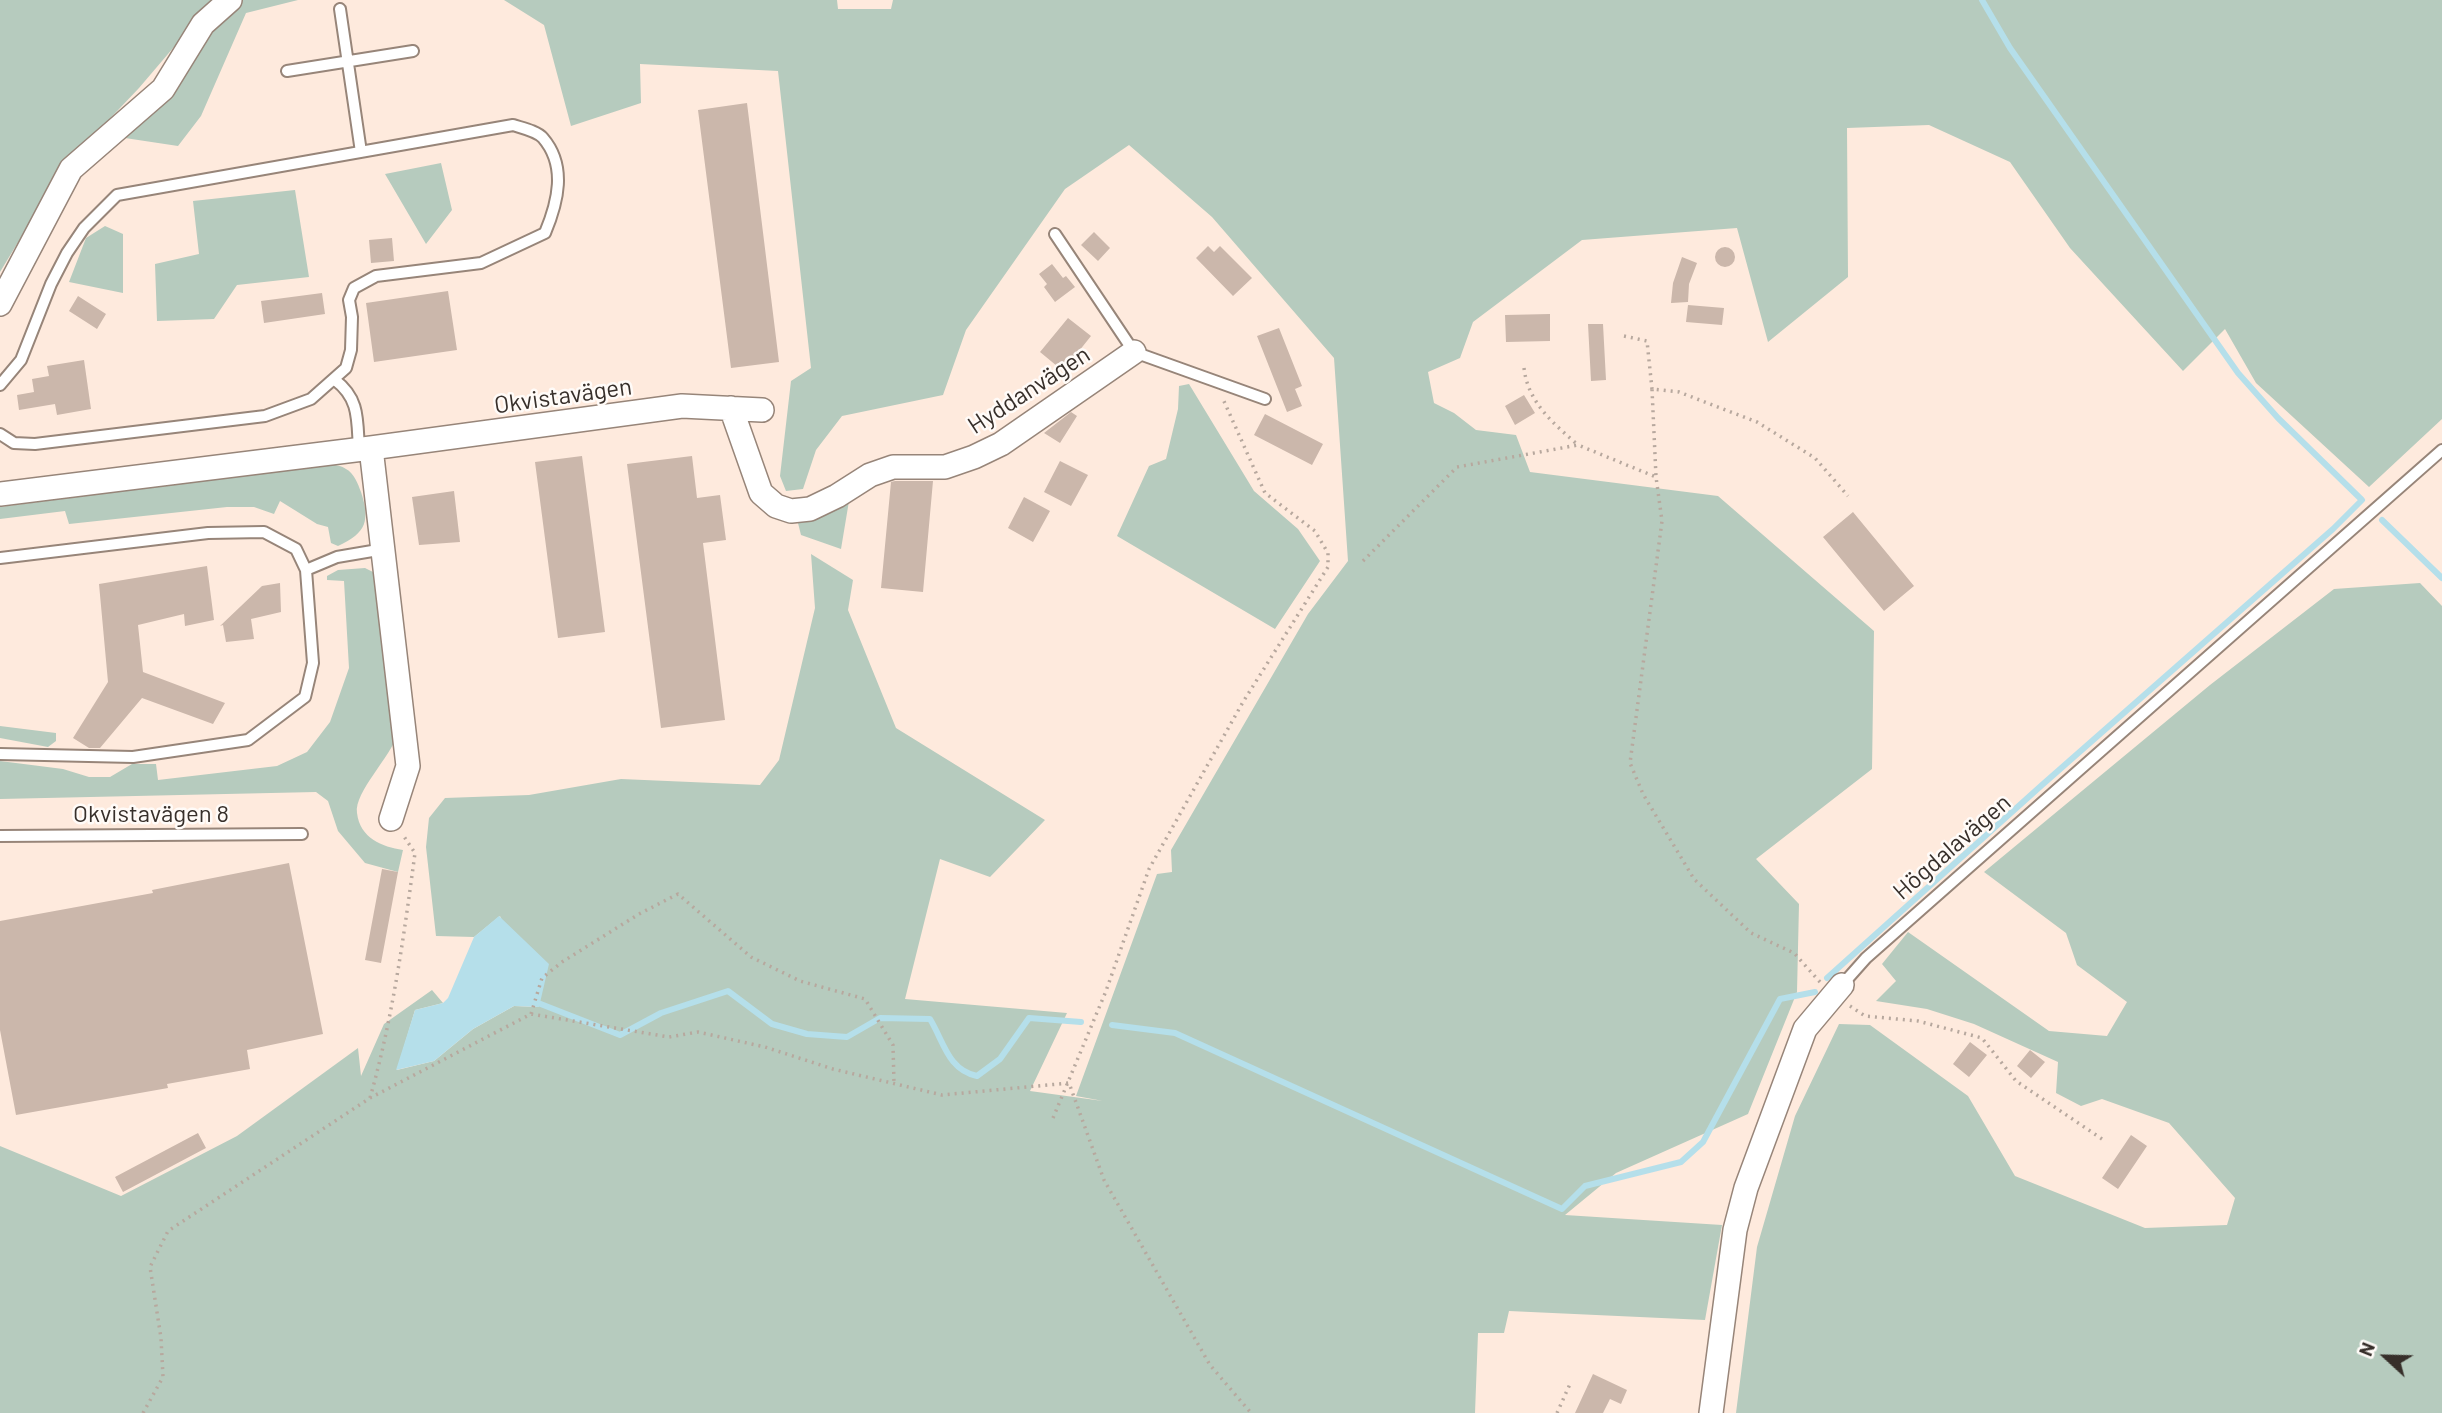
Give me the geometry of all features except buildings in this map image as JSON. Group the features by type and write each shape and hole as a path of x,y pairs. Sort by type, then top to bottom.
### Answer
{"street":[{"path":"0,304 71,169 163,89 204,24 230,0"},
{"name":"Hyddanvägen","path":"731,408 761,493 776,506 791,511 810,509 838,496 870,475 893,467 945,467 1001,444 1134,352"},
{"name":"Okvistavägen","path":"0,494 682,406 762,410"},
{"path":"365,449 384,549 408,766 391,819"},
{"name":"Högdalavägen","path":"1711,1413 1735,1230 1746,1188 1805,1029 1837,990"}],"lane":[{"path":"340,9 361,152"},
{"path":"287,71 413,51"},
{"path":"0,385 21,360 51,284 67,253 84,228 117,195 513,125 542,136 558,164 557,195 545,233 481,263 376,276 354,288 349,300 352,317 351,350 346,368 311,399 265,416 35,444 15,443 0,435"},
{"path":"1055,234 1134,352 1265,399"},
{"path":"335,380 348,390 356,407 365,449"},
{"name":"Högdalavägen","path":"1837,990 1866,958 2442,450"},
{"path":"0,558 208,533 264,532 296,549 306,570 313,663 305,697 248,740 132,757 3,752"},
{"path":"306,570 337,557 384,549"},
{"name":"Okvistavägen 8","path":"0,836 302,834"}],"path":[{"path":"1624,336 1647,341 1661,521 1630,763 1643,794 1694,880 1751,933 1794,953 1866,1016 1918,1021 1982,1038 2016,1081 2102,1139"},
{"path":"1524,368 1525,383 1537,405 1578,445 1656,477"},
{"path":"1053,1118 1107,991 1149,869 1243,702 1328,567 1328,553 1314,531 1265,493 1215,381"},
{"path":"1652,389 1679,392 1757,422 1815,458 1849,496"},
{"path":"1363,561 1457,467 1578,445"},
{"path":"370,1098 384,1046 403,942 415,853 391,819"},
{"path":"531,1014 542,978 562,962 639,914 678,894 751,957 800,981 865,999 893,1045 894,1084"},
{"path":"143,1413 163,1377 161,1338 150,1267 168,1231 370,1098 531,1014 669,1037 698,1032 765,1047 833,1069 942,1095 1069,1083"},
{"path":"1069,1083 1104,1180 1210,1365 1251,1413"},
{"path":"1558,1413 1570,1384"}],"green space":[{"path":"0,0 214,0 139,88 63,168 0,272"},
{"path":"236,0 298,0 246,13 201,116 178,146 125,138 178,85 212,27"},
{"path":"504,0 837,0 838,9 891,9 893,0 2442,0 2442,419 2369,487 2256,383 2225,329 2183,371 2070,248 2010,162 1929,125 1847,128 1848,277 1768,342 1737,228 1582,240 1473,322 1460,358 1428,372 1434,403 1454,413 1476,430 1516,435 1530,472 1718,496 1874,631 1872,769 1756,859 1799,904 1797,992 1748,1114 1616,1173 1565,1215 1722,1225 1705,1320 1509,1311 1504,1333 1478,1333 1475,1413 0,1413 0,1146 121,1196 237,1136 358,1048 361,1076 384,1024 432,990 443,1003 415,1010 397,1070 434,1061 473,1029 514,1006 539,1007 500,916 474,937 436,936 426,847 429,818 445,798 529,795 621,779 760,785 779,760 815,608 811,554 853,580 848,610 896,728 1045,820 990,877 940,859 905,999 1067,1013 1030,1091 1103,1101 1076,1096 1157,874 1172,872 1171,850 1308,614 1348,561 1334,358 1212,217 1129,145 1065,189 966,330 943,395 842,416 816,450 803,489 786,491 780,476 791,381 811,368 778,71 640,64 641,103 571,126 544,25"},
{"path":"441,163 452,210 426,244 385,174"},
{"path":"295,190 309,277 237,285 214,319 157,321 155,264 199,254 193,201"},
{"path":"105,226 123,234 123,293 69,282 86,238"},
{"path":"1189,384 1254,491 1298,529 1320,561 1275,629 1117,536 1149,466 1166,459 1178,409 1179,386"},
{"path":"330,464 344,468 353,476 361,492 365,510 364,525 360,531 338,546 331,543 328,527 317,524 280,501 274,514 254,507 227,507 69,524 65,511 0,519 0,507"},
{"path":"849,501 841,549 801,535 796,515"},
{"path":"365,568 375,573 398,733 361,795 357,813 362,829 373,840 403,850 398,872 365,863 338,831 328,801 316,792 0,799 0,761 63,769 89,777 110,777 132,764 156,764 158,780 277,766 307,752 330,722 349,668 344,581 327,580 327,576 338,570"},
{"path":"2420,583 2442,606 2442,1413 1736,1413 1757,1247 1795,1116 1839,1024 1870,1025 1968,1096 2015,1176 2145,1228 2227,1225 2235,1198 2169,1123 2102,1099 2081,1106 2056,1093 2058,1062 1974,1024 1927,1009 1876,1001 1896,981 1882,964 1908,932 2049,1031 2107,1036 2127,1002 2077,965 2066,933 1984,872 2210,685 2334,589"},
{"path":"0,726 56,733 56,741 48,747 0,738"}],"water":[{"path":"499,916 549,964 539,1007 514,1006 473,1029 434,1061 396,1070 415,1010 443,1003 448,998 474,937"}],"waterway":[{"path":"1827,978 2333,529 2362,500 2278,418 2238,373 2010,48 1982,0"},
{"path":"2382,520 2442,578"},
{"path":"533,1001 620,1035 661,1013 728,991 772,1024 807,1034 847,1037 880,1018 930,1019 953,1061 959,1068 977,1076 1000,1059 1029,1018 1081,1022"},
{"path":"1112,1025 1175,1033 1562,1209 1585,1186 1681,1162 1703,1142 1780,999 1815,992"}]}
